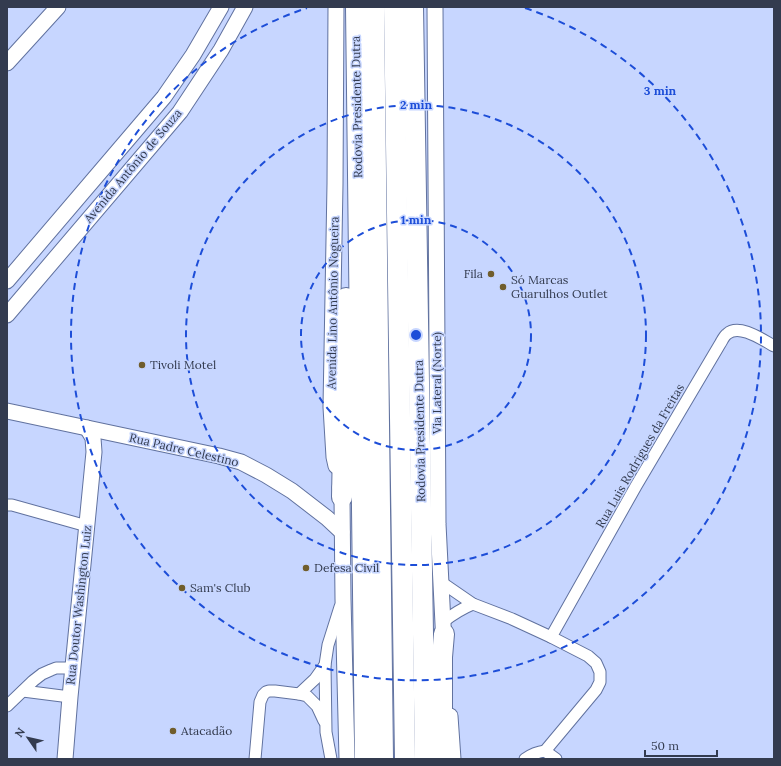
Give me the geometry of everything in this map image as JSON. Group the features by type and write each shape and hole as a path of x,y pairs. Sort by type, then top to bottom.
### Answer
{"highway":[{"name":"Rodovia Presidente Dutra","path":"356,7 365,759"},
{"name":"Rodovia Presidente Dutra","path":"374,7 383,759"},
{"name":"Rodovia Presidente Dutra","path":"394,7 405,759"},
{"name":"Rodovia Presidente Dutra","path":"413,7 425,759"},
{"path":"342,496 347,251 359,229"},
{"path":"440,759 443,628"}],"main road":[{"path":"7,63 58,7"},
{"name":"Avenida Antônio de Souza","path":"7,281 164,97 193,55 221,7"},
{"name":"Avenida Antônio de Souza","path":"7,315 180,112 221,50 245,7"},
{"name":"Avenida Lino Antônio Nogueira","path":"336,7 335,184 331,407 334,457 342,496 347,759"},
{"name":"Via Lateral (Norte)","path":"435,7 438,509 443,628 453,759"},
{"name":"Rua Padre Celestino","path":"7,411 241,462 292,491 327,518 342,532"},
{"name":"Rua Doutor Washington Luiz","path":"65,759 72,668 94,452 93,438 87,428"},
{"path":"94,452 111,433"}],"street":[{"name":"Rua Luis Rodrigues da Freitas","path":"551,637 636,486 727,334 734,330 743,331 774,346"},
{"path":"7,504 86,526"},
{"path":"441,582 473,604 512,619 551,637 588,656 596,663 600,672 600,682 596,690 546,751 532,754 525,759"},
{"name":"Avenida Lino Antônio Nogueira","path":"331,759 326,726 325,665 330,639 343,599"},
{"path":"443,628 454,613 473,604"},
{"path":"299,694 315,679 325,665"},
{"path":"7,706 42,674 56,668 72,668"},
{"path":"23,691 70,697"},
{"path":"255,759 260,702 266,692 276,691 307,696 317,706 326,726"},
{"path":"546,751 556,759"}],"place":[{"name":"Fila","path":"491,274"},
{"name":"Só Marcas Guarulhos Outlet","path":"503,287"},
{"name":"Tivoli Motel","path":"142,365"},
{"name":"Defesa Civil","path":"306,568"},
{"name":"Sam's Club","path":"182,588"},
{"name":"Atacadão","path":"173,731"}]}
